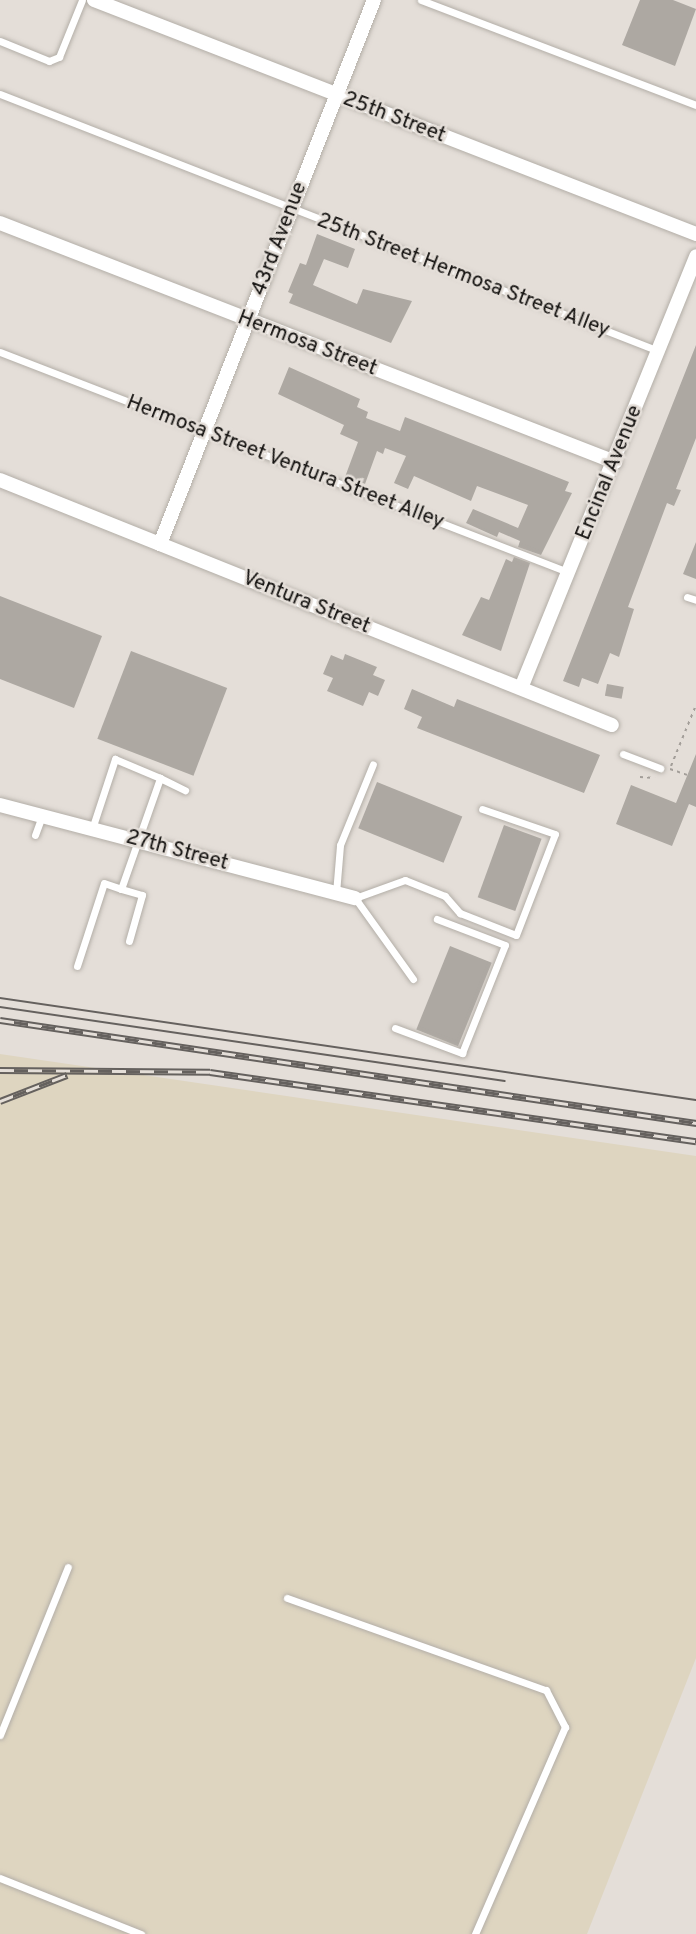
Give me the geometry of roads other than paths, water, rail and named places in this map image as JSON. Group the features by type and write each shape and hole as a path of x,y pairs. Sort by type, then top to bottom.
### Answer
{"street":[{"name":"25th Street","path":"94,0 336,96 696,234"},
{"name":"43rd Avenue","path":"160,544 374,0"},
{"name":"Hermosa Street","path":"0,223 615,462"},
{"name":"Encinal Avenue","path":"521,688 615,462 696,256"},
{"name":"Ventura Street","path":"0,480 612,725"},
{"name":"27th Street","path":"0,805 355,898"}],"lane":[{"path":"0,41 49,61 59,57 82,0"},
{"path":"421,0 696,105"},
{"name":"25th Street Hermosa Street Alley","path":"0,94 292,210 659,351"},
{"name":"Hermosa Street Ventura Street Alley","path":"0,352 570,573"},
{"path":"687,597 696,600"},
{"path":"623,754 662,770"},
{"path":"92,829 115,759 185,790"},
{"path":"336,893 340,845 373,764"},
{"path":"121,889 160,778"},
{"path":"413,979 355,898 405,880 446,896 460,913 516,935 555,834 482,809"},
{"path":"35,835 42,816"},
{"path":"77,966 104,883 142,895 129,941"},
{"path":"395,1028 462,1053 505,945 437,919"},
{"path":"0,1735 68,1567"},
{"path":"287,1598 546,1690 565,1727 475,1934"},
{"path":"0,1878 141,1934"}],"tram line":[{"path":"0,998 696,1100"},
{"path":"0,1007 505,1081"}],"railway":[{"path":"0,1020 696,1123"},
{"path":"0,1070 210,1072 696,1141"},
{"path":"0,1101 67,1075"}]}
